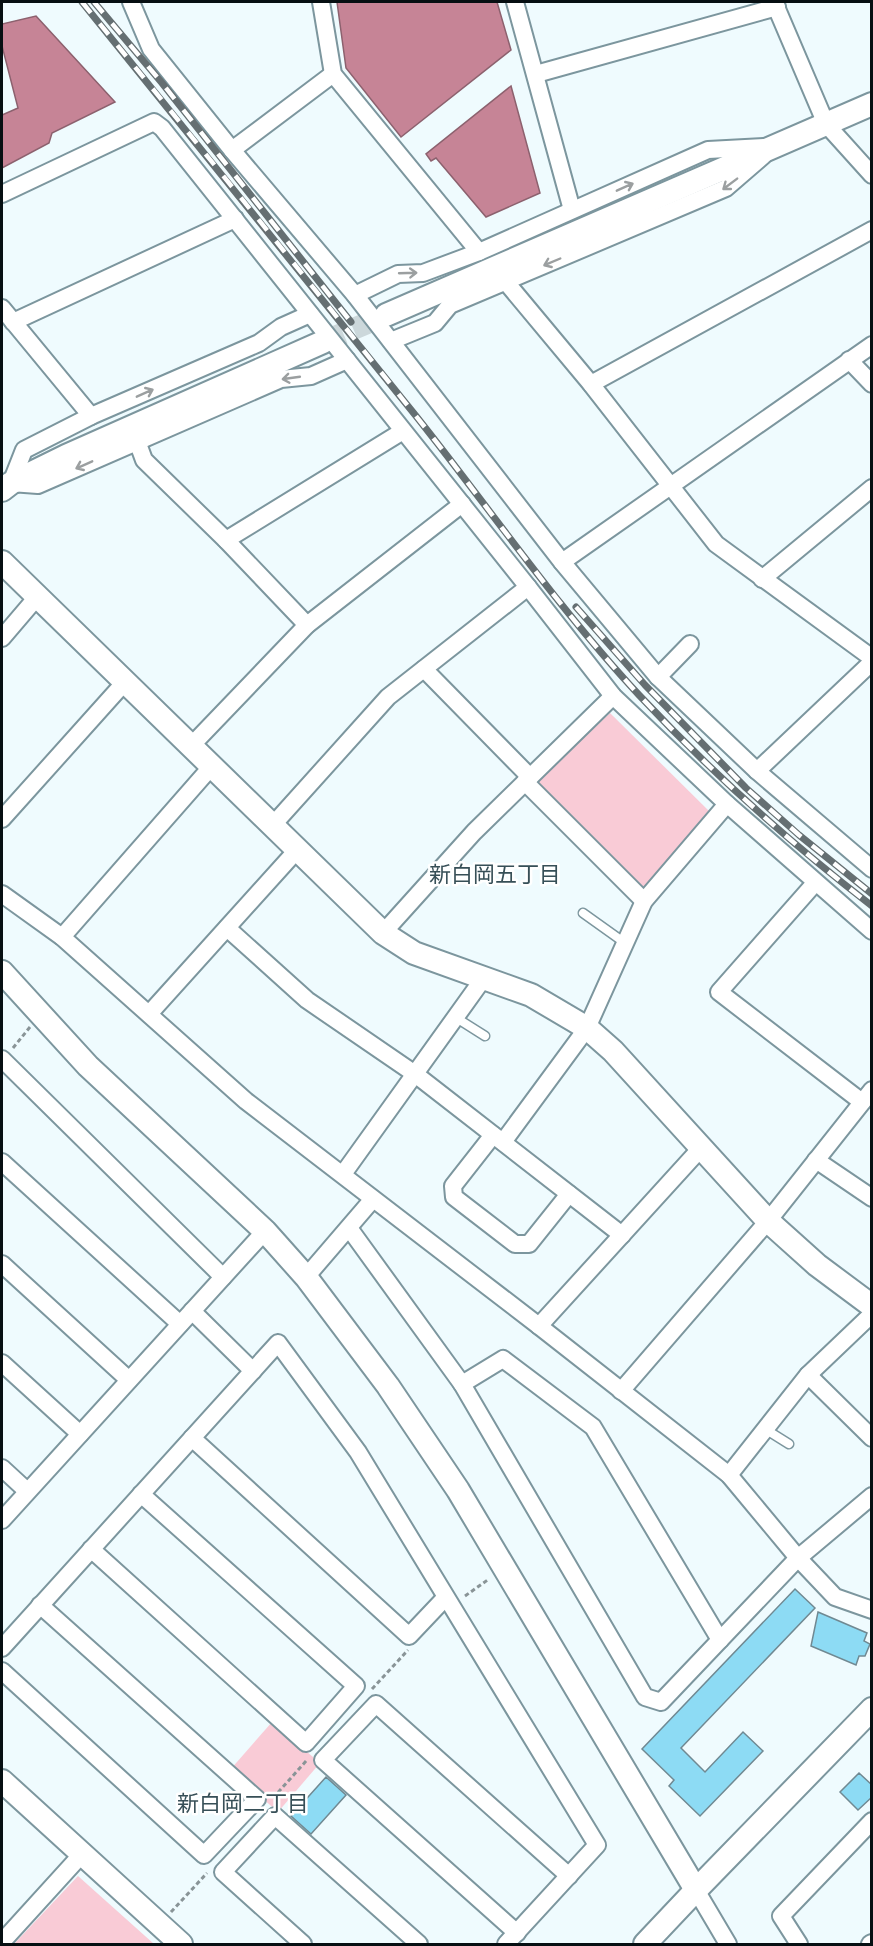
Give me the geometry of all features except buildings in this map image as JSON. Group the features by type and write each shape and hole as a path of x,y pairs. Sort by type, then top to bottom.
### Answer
{"street":[{"path":"131,2 151,48 232,150 355,295 562,562 658,677 757,771 869,863"},
{"path":"321,2 333,74 479,252"},
{"path":"515,2 572,210"},
{"path":"536,74 776,4 826,124 872,175"},
{"path":"232,150 333,74"},
{"path":"386,315 872,104"},
{"path":"2,194 154,122 162,128 613,696 727,804 872,931"},
{"path":"355,295 398,274 423,273 479,252 708,150 775,146"},
{"path":"391,341 435,322 450,305 726,188 775,146"},
{"path":"13,322 235,219"},
{"path":"591,384 872,230"},
{"path":"506,282 591,384 716,544 872,660 757,771"},
{"path":"2,308 91,416"},
{"path":"6,487 24,450 91,416 259,343 281,327 310,314"},
{"path":"6,487 66,456 323,342"},
{"path":"562,562 872,345"},
{"path":"6,487 38,485 281,380 310,376 347,360"},
{"path":"849,360 872,384"},
{"path":"226,540 403,431"},
{"path":"137,441 144,460 226,540 307,625"},
{"path":"762,579 872,488"},
{"path":"191,746 307,625 462,504"},
{"path":"2,562 382,933 414,953 531,995 587,1028 613,1050 768,1221 817,1264 872,1306"},
{"path":"272,826 388,697 528,587"},
{"path":"2,638 37,597"},
{"path":"658,677 690,644"},
{"path":"424,669 644,901"},
{"path":"2,819 124,683"},
{"path":"382,933 474,832 613,696"},
{"path":"62,938 212,766"},
{"path":"569,1194 529,1244 515,1244 454,1197 453,1186 498,1139 587,1028 644,901 727,804"},
{"path":"149,1014 297,850"},
{"path":"621,1391 768,1221 867,1096 719,992 815,883"},
{"path":"2,894 62,938 246,1101 729,1474 798,1558 835,1597 872,1610"},
{"path":"226,928 307,1000 415,1074 622,1235"},
{"path":"2,972 88,1066 265,1231 306,1277 388,1386 458,1490 728,1944"},
{"path":"343,1174 483,979"},
{"path":"2,1059 223,1277"},
{"path":"539,1326 701,1148"},
{"path":"816,1160 872,1198"},
{"path":"2,1162 253,1371"},
{"path":"306,1277 373,1199"},
{"path":"349,1228 462,1384 645,1696 661,1702 798,1558 872,1496"},
{"path":"2,1520 265,1231"},
{"path":"2,1264 129,1380"},
{"path":"729,1474 808,1376 872,1314"},
{"path":"2,1648 278,1343 358,1452 597,1845 569,1876 512,1939 323,1760 376,1704 569,1876"},
{"path":"462,1384 503,1359 593,1427 720,1640"},
{"path":"2,1363 80,1434"},
{"path":"808,1376 872,1438"},
{"path":"192,1438 409,1636 445,1598"},
{"path":"2,1468 27,1491"},
{"path":"91,1549 306,1743 356,1686 141,1494"},
{"path":"2,1671 204,1855 257,1799 40,1605"},
{"path":"645,1944 872,1709"},
{"path":"2,1781 181,1944"},
{"path":"303,1944 223,1872 275,1816 419,1944"},
{"path":"799,1944 782,1916 872,1821"},
{"path":"2,1942 82,1854"}],"lane":[{"path":"583,914 625,943"},
{"path":"455,1017 484,1036"},
{"path":"765,1429 789,1444"}],"path":[{"path":"2,1059 33,1024"}],"shaded area":[{"path":"337,2 497,2 511,50 401,137 346,68"},
{"path":"36,16 115,102 52,133 49,143 2,168 2,115 18,108 2,46 2,24"},
{"path":"511,86 540,193 486,217 436,158 431,161 426,154"},
{"path":"610,713 711,813 642,890 534,783"},
{"path":"272,1722 320,1763 278,1812 230,1770"},
{"path":"78,1876 154,1944 14,1944"}],"tunnel":[{"path":"323,342 386,315"}],"railway":[{"path":"82,2 416,416 552,593 609,662 722,778 811,857 872,906"},
{"path":"94,2 162,83 351,322"},
{"path":"576,607 645,685 746,788 799,835 872,894"}],"district":[{"name":"新白岡五丁目","path":"495,874"},
{"name":"新白岡二丁目","path":"243,1803"}]}
